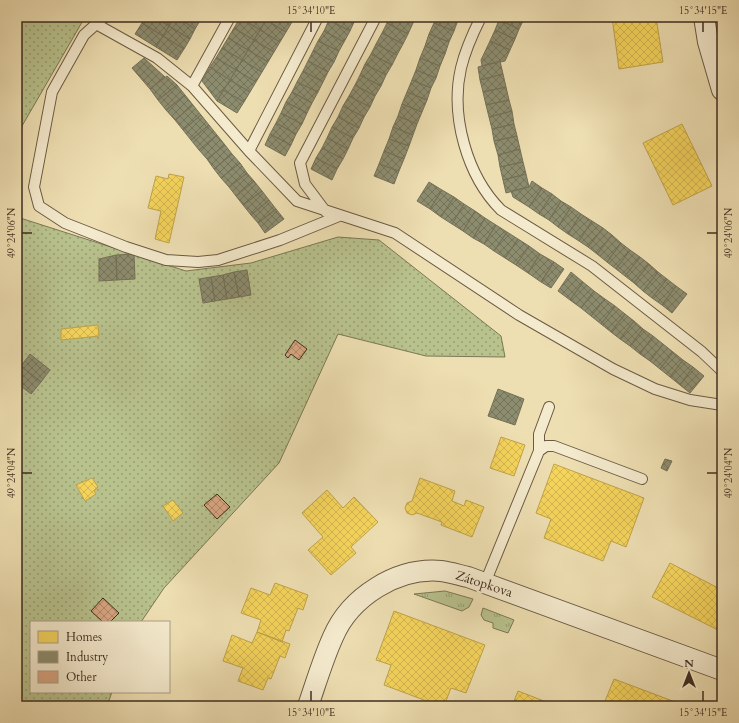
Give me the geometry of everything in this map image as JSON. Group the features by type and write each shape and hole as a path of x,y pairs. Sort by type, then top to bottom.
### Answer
{"street":[{"path":"704,17 708,42 722,90"},
{"name":"Zátopkova","path":"308,706 334,636 348,611 364,595 386,582 417,573 441,571 468,577 722,670"}],"lane":[{"path":"104,17 84,36 52,92 34,187 39,206 65,223 126,247 166,260 198,262 218,260 280,240 340,216"},
{"path":"192,86 230,17"},
{"path":"249,151 318,17"},
{"path":"326,212 304,184 300,163 376,17"},
{"path":"481,17 461,69 458,97 461,130 468,161 489,198 501,210 592,266 702,352 722,371"},
{"path":"96,24 158,58 192,86 249,151 297,201 326,212 395,233 519,315 613,369 655,390 690,400 722,405"},
{"path":"485,583 540,451 539,434 548,407"},
{"path":"540,451 546,446 554,446 642,479"}],"green space":[{"path":"17,17 85,17 22,126 17,191"},
{"path":"17,217 186,271 251,263 338,237 379,240 501,336 505,357 426,356 338,334 279,463 164,588 142,621 30,621 30,693 112,693 107,706 17,706"},
{"path":"445,591 473,599 469,607 462,611 414,594"},
{"path":"483,608 514,620 508,633 493,628 493,623 484,620 481,615"}],"building: Homes":[{"path":"612,17 656,17 663,62 619,69"},
{"path":"682,124 712,186 673,205 643,143"},
{"path":"169,174 184,177 169,243 155,239 161,211 148,208 156,176 168,179"},
{"path":"98,325 99,336 61,340 61,329"},
{"path":"501,437 525,445 514,476 490,468"},
{"path":"554,464 644,498 626,547 611,541 603,561 544,538 551,519 536,513"},
{"path":"92,478 98,487 94,491 96,494 85,501 76,485"},
{"path":"420,478 455,491 452,501 464,506 466,500 484,507 472,537 441,525 442,522 417,513 412,515 407,513 405,508 407,503 412,501"},
{"path":"327,490 343,508 354,497 378,522 351,547 356,553 331,575 308,550 323,537 302,513"},
{"path":"173,500 183,513 173,521 163,506"},
{"path":"670,563 722,590 722,632 652,597"},
{"path":"275,583 308,595 303,610 298,608 289,631 286,630 282,642 257,632 261,620 241,613 251,588 270,595"},
{"path":"394,611 485,645 466,693 451,688 444,706 440,706 384,685 391,665 376,660"},
{"path":"257,632 290,644 285,658 280,656 271,679 268,678 263,690 238,681 243,668 223,661 232,635 252,643"},
{"path":"614,679 686,706 603,706"},
{"path":"518,691 557,706 512,706"}],"building: Industry":[{"path":"146,17 155,17 169,26 163,36 142,23"},
{"path":"155,17 174,17 169,26"},
{"path":"174,17 177,17 195,29 190,39 169,26"},
{"path":"177,17 199,17 201,19 195,29"},
{"path":"240,17 261,17 266,20 260,30"},
{"path":"267,17 283,17 292,22 286,32 266,20"},
{"path":"331,17 349,17 355,20 350,31 329,20"},
{"path":"390,17 401,17 413,23 408,34 387,23"},
{"path":"401,17 417,17 413,23"},
{"path":"436,17 452,17 458,20 454,31 434,23"},
{"path":"501,17 520,17 524,19 519,29 499,20"},
{"path":"240,18 260,30 254,40 234,28"},
{"path":"266,20 286,32 280,42 260,30"},
{"path":"329,20 350,31 344,42 324,31"},
{"path":"499,20 519,29 515,39 495,30"},
{"path":"142,23 163,36 156,47 135,34"},
{"path":"387,23 408,34 403,44 382,33"},
{"path":"434,23 454,31 449,42 429,34"},
{"path":"169,26 190,39 184,49 163,36"},
{"path":"234,28 254,40 248,50 228,38"},
{"path":"260,30 280,42 274,52 254,40"},
{"path":"495,30 515,39 510,50 490,41"},
{"path":"324,31 344,42 339,51 318,41"},
{"path":"382,33 403,44 397,55 376,44"},
{"path":"429,34 449,42 445,54 425,46"},
{"path":"163,36 184,49 177,60 156,47"},
{"path":"228,38 248,50 242,60 222,48"},
{"path":"254,40 274,52 268,62 248,50"},
{"path":"318,41 339,51 334,62 313,51"},
{"path":"490,41 510,50 505,61 482,66 481,60"},
{"path":"376,44 397,55 392,65 371,54"},
{"path":"425,46 445,54 440,66 420,58"},
{"path":"222,48 242,60 236,70 216,58"},
{"path":"248,50 268,62 262,72 242,60"},
{"path":"313,51 334,62 328,72 308,61"},
{"path":"371,54 392,65 386,75 365,64"},
{"path":"144,58 165,77 150,89 132,68"},
{"path":"216,58 236,70 230,80 210,67"},
{"path":"420,58 440,66 436,78 416,70"},
{"path":"242,60 262,72 256,82 236,70"},
{"path":"308,61 328,72 323,82 303,71"},
{"path":"500,61 503,74 480,80 478,67"},
{"path":"365,64 386,75 381,86 360,75"},
{"path":"210,67 230,80 217,101 202,81"},
{"path":"236,70 256,82 250,92 230,80"},
{"path":"416,70 436,78 431,88 412,80"},
{"path":"303,71 323,82 318,92 297,82"},
{"path":"503,74 506,87 483,92 480,80"},
{"path":"360,75 381,86 375,96 355,85"},
{"path":"167,76 177,85 158,100 150,89"},
{"path":"230,80 250,92 244,102 223,90"},
{"path":"412,80 431,88 427,100 407,92"},
{"path":"297,82 318,92 312,103 292,92"},
{"path":"177,85 185,95 166,110 158,100"},
{"path":"355,85 375,96 370,107 349,96"},
{"path":"506,87 509,100 486,105 483,92"},
{"path":"223,90 244,102 237,113 217,101"},
{"path":"292,92 312,103 307,113 286,102"},
{"path":"407,92 427,100 422,112 402,104"},
{"path":"185,95 193,105 175,120 166,110"},
{"path":"349,96 370,107 364,117 343,106"},
{"path":"509,100 512,111 489,117 486,105"},
{"path":"286,102 307,113 302,124 281,113"},
{"path":"402,104 422,112 417,124 398,116"},
{"path":"193,105 201,115 183,130 175,120"},
{"path":"343,106 364,117 359,128 338,117"},
{"path":"512,111 514,124 492,129 489,117"},
{"path":"281,113 302,124 296,134 276,123"},
{"path":"201,115 209,125 191,140 183,130"},
{"path":"398,116 417,124 413,135 393,127"},
{"path":"338,117 359,128 353,138 332,127"},
{"path":"276,123 296,134 291,145 270,134"},
{"path":"514,124 517,136 494,141 492,129"},
{"path":"209,125 217,135 199,150 191,140"},
{"path":"332,127 353,138 348,149 327,138"},
{"path":"393,127 413,135 409,146 389,139"},
{"path":"270,134 291,145 285,156 265,145"},
{"path":"217,135 225,145 207,159 199,150"},
{"path":"517,136 520,149 498,155 494,141"},
{"path":"327,138 348,149 343,159 322,148"},
{"path":"389,139 409,146 404,159 384,151"},
{"path":"225,145 232,154 214,169 207,159"},
{"path":"322,148 343,159 337,169 316,158"},
{"path":"520,149 523,162 500,167 498,155"},
{"path":"384,151 404,159 399,171 379,164"},
{"path":"232,154 240,163 221,178 214,169"},
{"path":"316,158 337,169 332,180 311,169"},
{"path":"523,162 526,174 503,180 500,167"},
{"path":"240,163 247,173 229,187 221,178"},
{"path":"379,164 399,171 394,184 374,176"},
{"path":"247,173 254,181 236,196 229,187"},
{"path":"526,174 529,187 506,193 503,180"},
{"path":"254,181 262,191 243,205 236,196"},
{"path":"532,181 542,188 529,207 513,197 511,191 529,187"},
{"path":"429,182 442,190 430,209 417,201"},
{"path":"542,188 552,194 539,214 529,207"},
{"path":"442,190 454,197 441,217 430,209"},
{"path":"262,191 269,200 251,215 243,205"},
{"path":"552,194 561,201 549,220 539,214"},
{"path":"454,197 464,204 452,224 441,217"},
{"path":"269,200 276,209 258,223 251,215"},
{"path":"561,201 571,207 558,227 549,220"},
{"path":"464,204 475,211 463,231 452,224"},
{"path":"571,207 581,214 568,234 558,227"},
{"path":"276,209 284,219 265,233 258,223"},
{"path":"475,211 485,218 473,238 463,231"},
{"path":"581,214 592,221 579,241 568,234"},
{"path":"485,218 496,225 484,244 473,238"},
{"path":"592,221 603,228 588,247 579,241"},
{"path":"496,225 507,232 494,251 484,244"},
{"path":"603,228 612,235 597,254 588,247"},
{"path":"507,232 518,239 505,258 494,251"},
{"path":"612,235 621,243 607,262 597,254"},
{"path":"518,239 529,246 516,265 505,258"},
{"path":"621,243 630,250 616,269 607,262"},
{"path":"529,246 540,254 528,273 516,265"},
{"path":"630,250 640,257 625,276 616,269"},
{"path":"134,254 135,279 117,280 116,255"},
{"path":"540,254 554,262 541,282 528,273"},
{"path":"116,255 117,280 99,281 99,259"},
{"path":"640,257 649,264 634,283 625,276"},
{"path":"554,262 564,269 551,288 541,282"},
{"path":"649,264 658,272 643,291 634,283"},
{"path":"247,270 251,295 239,297 234,272"},
{"path":"234,272 239,297 227,299 223,275"},
{"path":"571,272 583,282 570,300 558,291"},
{"path":"658,272 667,279 652,298 643,291"},
{"path":"223,275 227,299 215,301 211,277"},
{"path":"211,277 215,301 203,303 199,279"},
{"path":"667,279 676,286 662,305 652,298"},
{"path":"583,282 594,291 581,308 570,300"},
{"path":"676,286 687,294 672,313 662,305"},
{"path":"594,291 605,299 591,316 581,308"},
{"path":"605,299 615,306 601,324 591,316"},
{"path":"615,306 625,314 611,332 601,324"},
{"path":"625,314 634,321 620,339 611,332"},
{"path":"634,321 643,329 630,346 620,339"},
{"path":"643,329 653,336 640,354 630,346"},
{"path":"653,336 663,344 650,361 640,354"},
{"path":"663,344 673,352 660,369 650,361"},
{"path":"673,352 683,360 670,377 660,369"},
{"path":"30,354 50,370 41,382 21,366"},
{"path":"683,360 693,367 680,385 670,377"},
{"path":"21,366 41,382 31,394 17,383 17,371"},
{"path":"693,367 704,376 690,393 680,385"},
{"path":"498,389 524,399 515,425 488,416"},
{"path":"665,459 672,461 667,471 661,468"}],"building: Other":[{"path":"295,340 307,349 299,360 291,354 288,358 285,355"},
{"path":"217,494 230,507 217,519 204,505"},
{"path":"103,598 119,613 111,621 102,621 91,611"}]}
